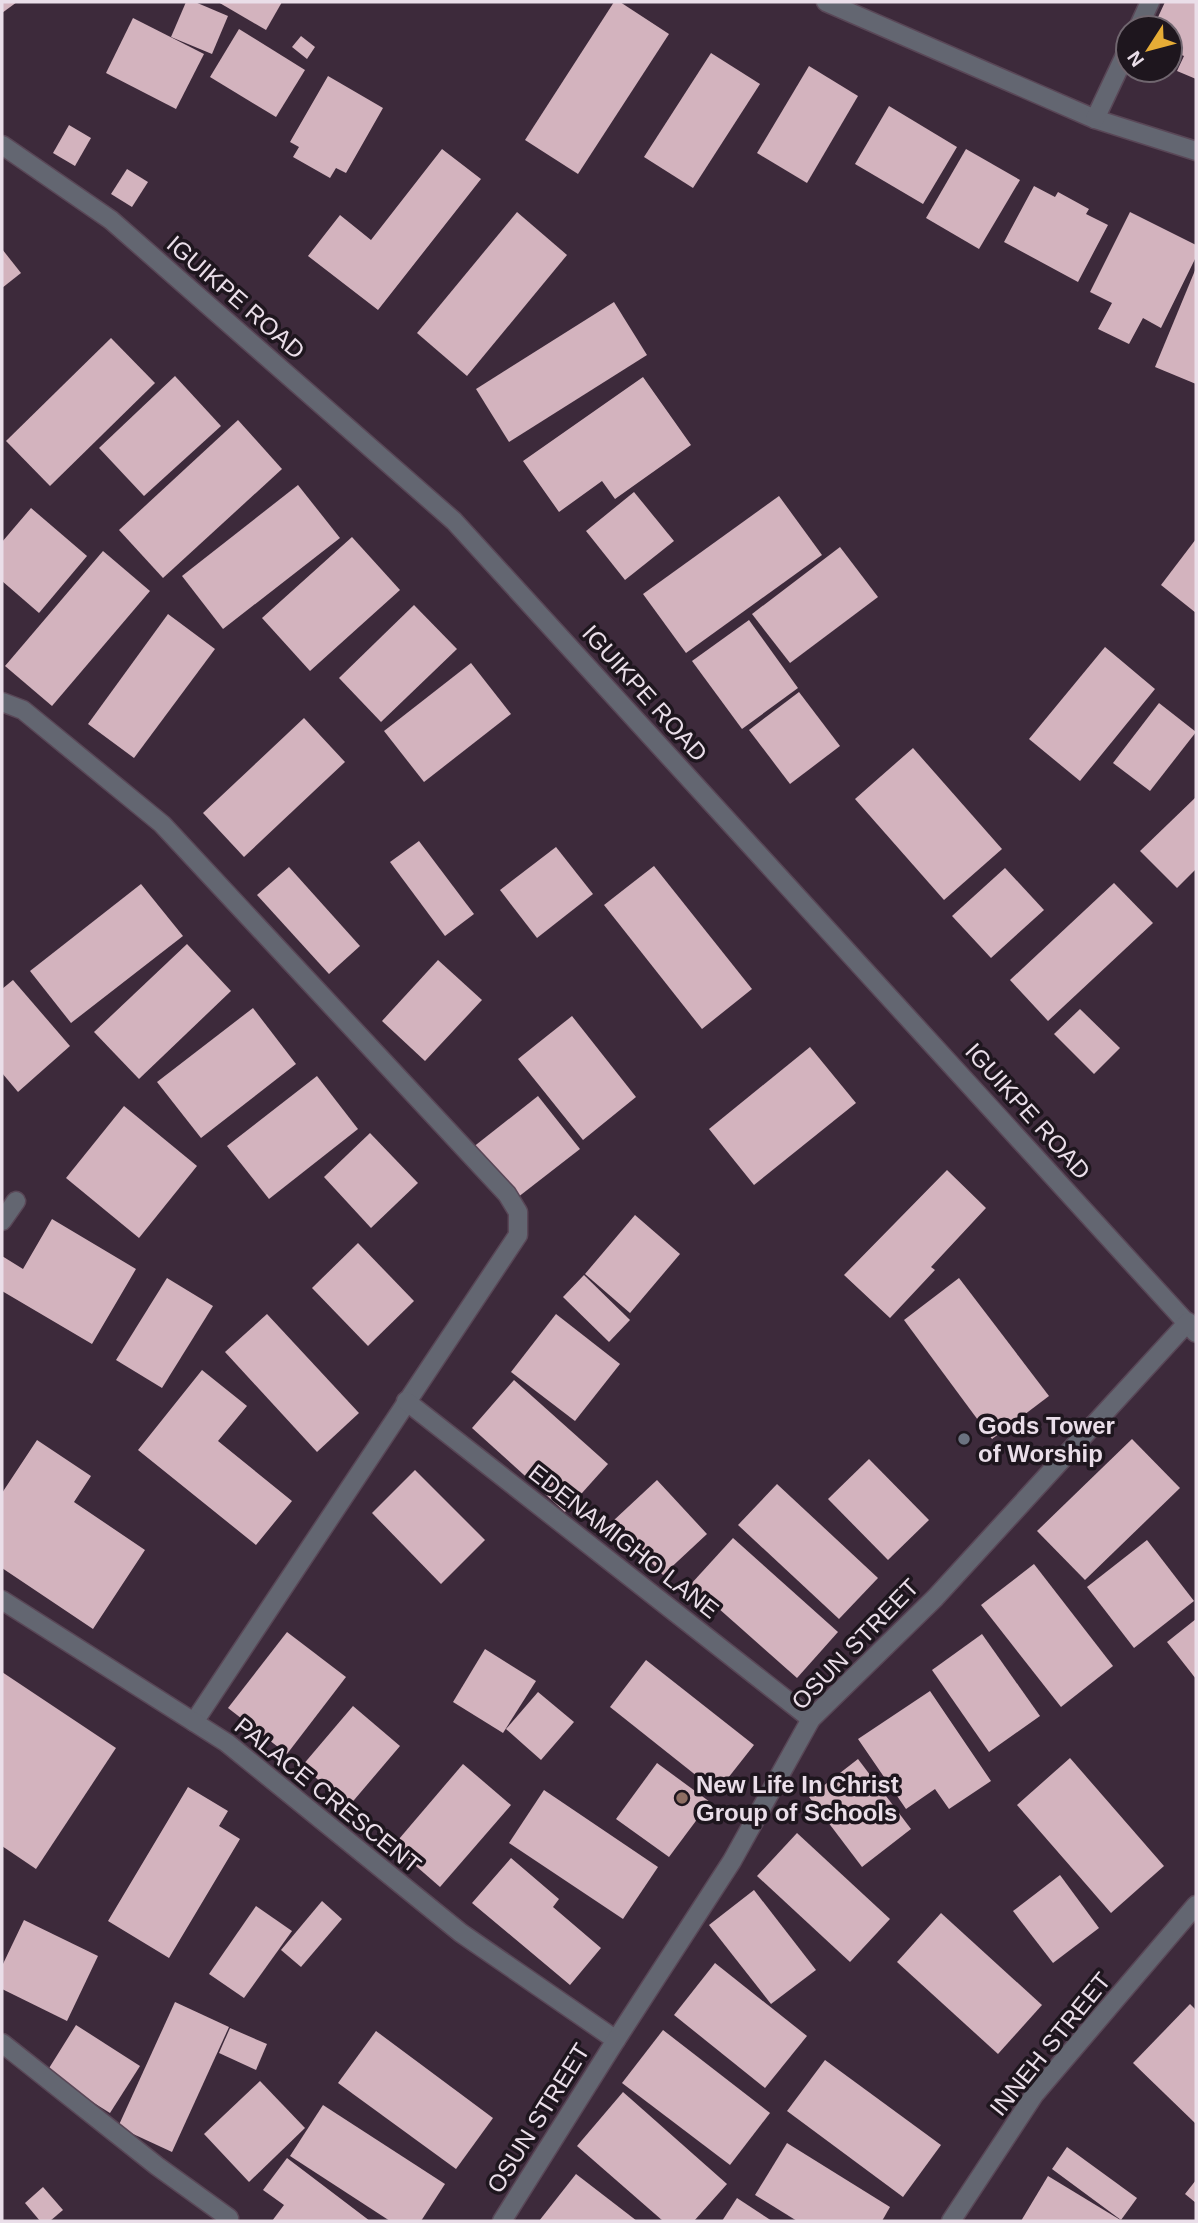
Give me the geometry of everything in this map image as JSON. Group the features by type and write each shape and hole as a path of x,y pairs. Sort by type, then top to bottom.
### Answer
{"street":[{"path":"826,2 1095,119 1196,151"},
{"path":"1095,119 1114,79"},
{"name":"IGUIKPE ROAD","path":"2,145 111,220 454,521 1192,1327"},
{"path":"2,702 23,710 162,824 507,1194 518,1212 518,1235 194,1721"},
{"path":"2,1221 16,1201"},
{"name":"OSUN STREET","path":"502,2221 732,1861 811,1719 935,1598 1192,1327"},
{"name":"EDENAMIGHO LANE","path":"406,1401 811,1719"},
{"name":"PALACE CRESCENT","path":"2,1600 227,1743 461,1933 616,2040"},
{"name":"INNEH STREET","path":"951,2221 1034,2095 1196,1905"},
{"path":"2,2043 156,2166 229,2218"}],"building":[{"path":"2,2 17,2 2,13"},
{"path":"186,2 195,2 228,16 212,54 171,37"},
{"path":"218,2 282,2 266,30"},
{"path":"614,2 620,2 669,34 578,174 525,140"},
{"path":"1165,2 1196,2 1196,79 1184,74 1184,14 1159,14"},
{"path":"133,18 204,54 176,109 106,73"},
{"path":"239,29 305,70 276,117 210,77"},
{"path":"301,36 315,47 307,59 292,47"},
{"path":"711,53 760,84 693,188 644,157"},
{"path":"809,66 858,96 807,183 757,153"},
{"path":"328,76 383,108 346,173 336,168 330,178 293,157 299,147 290,142"},
{"path":"889,106 957,147 923,204 855,164"},
{"path":"69,125 91,138 75,166 53,153"},
{"path":"442,149 481,179 378,310 308,256 340,215 371,240"},
{"path":"966,149 1020,180 979,249 926,218"},
{"path":"127,169 148,182 132,207 111,194"},
{"path":"1034,186 1055,197 1058,192 1089,209 1086,214 1108,225 1078,282 1004,242"},
{"path":"517,212 567,255 467,376 417,333"},
{"path":"1130,212 1196,245 1196,257 1161,328 1143,318 1129,344 1098,329 1112,303 1090,292"},
{"path":"2,249 21,273 2,288"},
{"path":"1196,268 1196,384 1155,367"},
{"path":"614,302 647,355 509,442 476,389"},
{"path":"111,338 155,383 50,486 6,441"},
{"path":"175,376 221,426 144,496 99,448"},
{"path":"643,377 691,445 615,499 602,481 559,512 523,461"},
{"path":"238,420 282,469 163,578 119,530"},
{"path":"298,485 340,538 223,629 182,576"},
{"path":"634,492 674,541 625,580 586,531"},
{"path":"779,496 822,555 686,653 643,594"},
{"path":"31,508 87,556 39,613 2,581 2,542"},
{"path":"352,537 400,590 310,671 262,618"},
{"path":"1196,539 1196,613 1161,585"},
{"path":"840,547 878,597 790,663 752,614"},
{"path":"103,551 150,591 52,706 5,666"},
{"path":"414,605 457,649 381,722 339,678"},
{"path":"168,614 215,649 134,758 88,724"},
{"path":"749,620 798,688 742,729 692,661"},
{"path":"1105,647 1155,689 1080,781 1029,739"},
{"path":"471,663 511,714 424,782 384,731"},
{"path":"799,692 840,746 790,784 749,730"},
{"path":"1159,703 1196,732 1150,791 1113,763"},
{"path":"304,718 345,762 244,857 203,813"},
{"path":"913,748 1002,849 944,900 855,799"},
{"path":"1196,797 1196,869 1177,888 1140,851"},
{"path":"419,841 474,914 445,936 390,862"},
{"path":"556,847 593,894 537,938 500,890"},
{"path":"654,866 752,989 702,1029 604,905"},
{"path":"289,867 360,946 329,974 257,895"},
{"path":"1005,868 1044,910 991,958 952,916"},
{"path":"1114,883 1153,923 1048,1021 1010,980"},
{"path":"141,884 183,936 71,1023 30,971"},
{"path":"187,944 231,991 139,1079 94,1032"},
{"path":"438,960 482,1000 425,1061 382,1021"},
{"path":"13,980 70,1046 18,1092 2,1073 2,989"},
{"path":"253,1008 296,1064 201,1138 157,1082"},
{"path":"1080,1009 1120,1048 1094,1074 1054,1034"},
{"path":"572,1016 636,1097 583,1140 518,1059"},
{"path":"810,1047 856,1103 754,1185 709,1129"},
{"path":"317,1076 358,1129 269,1199 227,1146"},
{"path":"538,1096 580,1149 513,1201 472,1148"},
{"path":"124,1106 197,1166 139,1238 66,1178"},
{"path":"370,1133 418,1183 371,1228 324,1177"},
{"path":"947,1170 986,1208 931,1267 935,1270 890,1318 844,1275"},
{"path":"635,1215 680,1254 630,1313 585,1274"},
{"path":"52,1219 136,1269 92,1344 2,1291 2,1256 23,1269"},
{"path":"358,1243 414,1301 368,1346 312,1288"},
{"path":"584,1275 630,1320 609,1342 563,1297"},
{"path":"167,1278 213,1306 162,1388 116,1360"},
{"path":"959,1278 1049,1396 992,1439 904,1320"},
{"path":"267,1314 359,1413 317,1452 225,1352"},
{"path":"556,1314 620,1364 575,1421 511,1372"},
{"path":"202,1370 247,1406 218,1441 292,1501 256,1545 138,1450"},
{"path":"514,1380 608,1464 565,1512 472,1428"},
{"path":"1132,1439 1180,1488 1085,1580 1037,1531"},
{"path":"37,1440 91,1476 74,1502 145,1550 93,1629 2,1568 2,1493"},
{"path":"869,1459 929,1520 888,1560 828,1499"},
{"path":"415,1470 485,1540 441,1584 372,1513"},
{"path":"657,1480 707,1534 663,1575 613,1521"},
{"path":"777,1484 878,1578 839,1619 738,1525"},
{"path":"733,1538 838,1632 797,1678 691,1584"},
{"path":"1147,1540 1194,1601 1134,1648 1087,1587"},
{"path":"1034,1564 1113,1666 1061,1707 981,1605"},
{"path":"1196,1619 1196,1679 1167,1642"},
{"path":"287,1632 346,1677 287,1754 228,1708"},
{"path":"982,1634 1040,1716 989,1752 932,1670"},
{"path":"485,1649 536,1681 503,1733 453,1702"},
{"path":"646,1660 754,1745 717,1792 610,1707"},
{"path":"2,1672 116,1748 36,1869 2,1846"},
{"path":"930,1691 991,1781 949,1809 935,1789 906,1809 858,1739"},
{"path":"538,1692 574,1722 541,1760 506,1729"},
{"path":"353,1706 400,1746 349,1806 302,1766"},
{"path":"1070,1758 1164,1866 1111,1913 1017,1805"},
{"path":"858,1759 911,1829 862,1867 809,1797"},
{"path":"657,1763 710,1802 669,1857 616,1819"},
{"path":"463,1764 511,1805 440,1887 393,1846"},
{"path":"188,1787 228,1811 219,1826 240,1839 169,1958 108,1921"},
{"path":"544,1790 658,1867 623,1919 509,1843"},
{"path":"797,1833 890,1919 850,1962 757,1876"},
{"path":"511,1858 559,1899 553,1907 601,1948 570,1985 472,1903"},
{"path":"1060,1875 1099,1928 1053,1963 1013,1911"},
{"path":"754,1890 816,1970 771,2004 709,1925"},
{"path":"322,1901 342,1919 301,1967 281,1950"},
{"path":"256,1906 292,1931 244,1998 209,1974"},
{"path":"941,1913 1042,2005 998,2054 897,1962"},
{"path":"24,1920 98,1956 67,2021 2,1989 2,1966"},
{"path":"715,1963 807,2036 765,2088 674,2015"},
{"path":"175,2002 229,2027 172,2152 118,2127"},
{"path":"1190,2004 1196,2010 1196,2124 1133,2063"},
{"path":"76,2025 140,2066 110,2113 46,2073"},
{"path":"230,2028 267,2044 256,2070 219,2053"},
{"path":"663,2030 770,2113 730,2165 622,2083"},
{"path":"376,2031 493,2118 456,2169 338,2083"},
{"path":"825,2060 941,2145 903,2197 787,2111"},
{"path":"260,2081 305,2128 249,2182 204,2134"},
{"path":"623,2092 727,2184 694,2221 663,2221 577,2146"},
{"path":"323,2105 445,2184 421,2221 390,2221 290,2156"},
{"path":"787,2143 890,2207 882,2221 797,2221 755,2195"},
{"path":"1067,2147 1137,2198 1121,2220 1052,2169"},
{"path":"287,2158 370,2221 272,2221 284,2205 263,2190"},
{"path":"576,2174 637,2221 539,2221"},
{"path":"1048,2176 1122,2221 1021,2221"},
{"path":"1196,2180 1196,2203 1185,2194"},
{"path":"43,2187 63,2210 50,2221 40,2221 25,2203"},
{"path":"737,2198 772,2221 722,2221"}],"place":[{"name":"Gods Tower of Worship","path":"964,1439"},
{"name":"New Life In Christ Group of Schools","path":"682,1798"}]}
